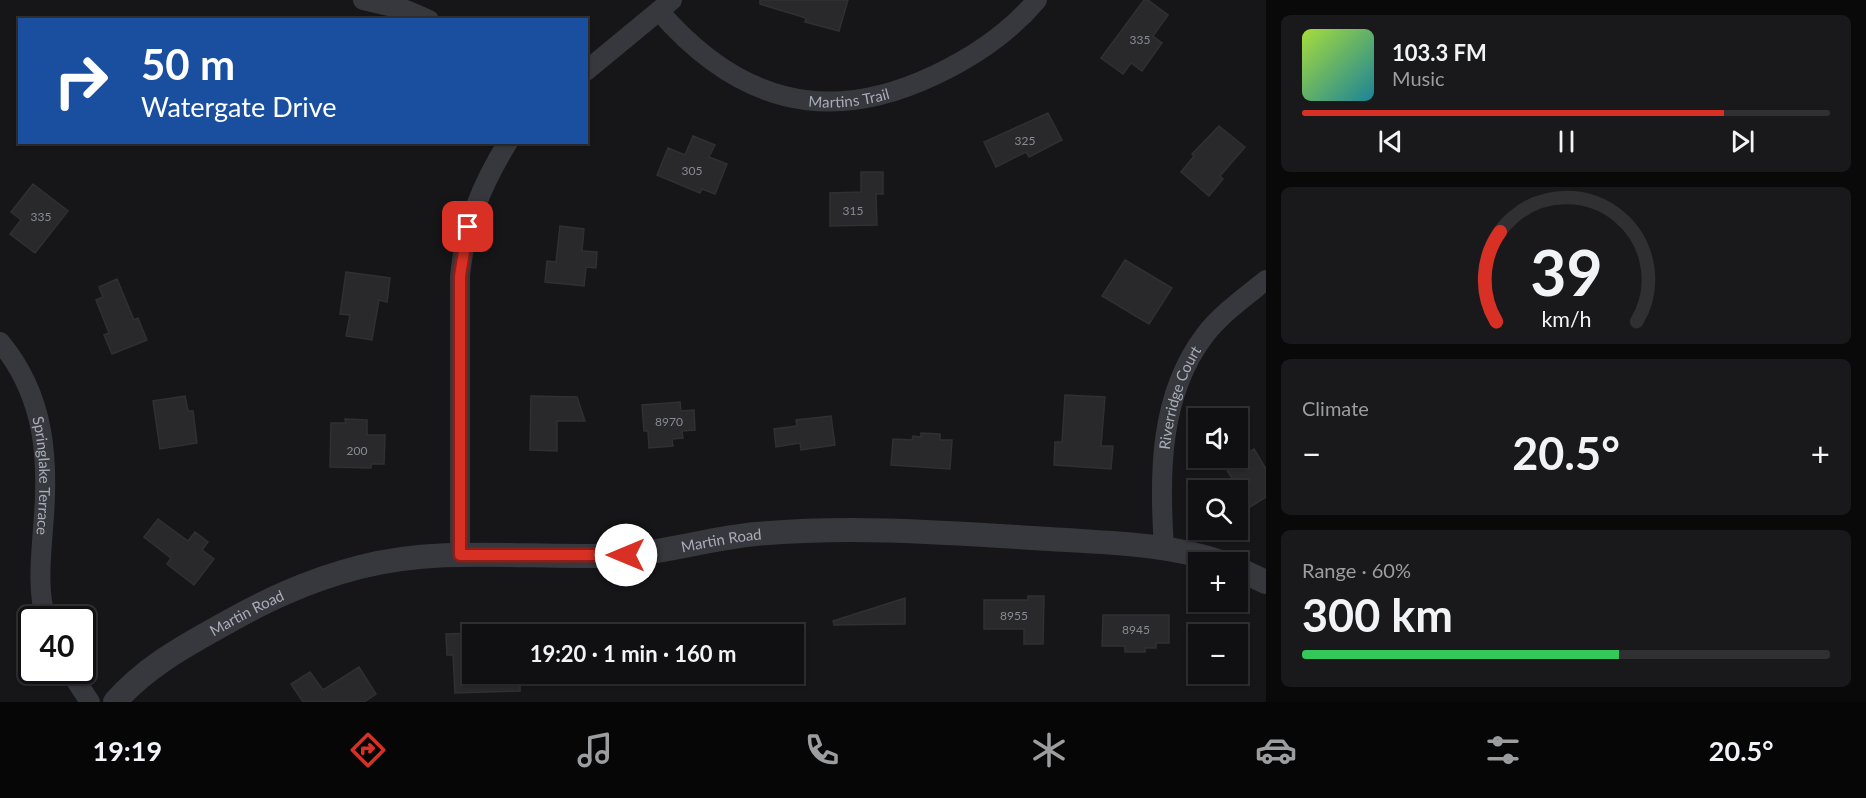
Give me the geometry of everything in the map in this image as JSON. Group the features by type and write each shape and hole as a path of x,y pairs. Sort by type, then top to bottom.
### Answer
{"street":[{"path":"363,0 405,10 424,18"},
{"name":"Martins Trail","path":"666,6 682,37 711,62 743,82 772,93 806,100 841,102 875,98 910,87 972,57 1019,21 1037,0"},
{"path":"588,69 666,6"},
{"path":"460,555 460,276 463,245 472,210 483,185 507,144"},
{"name":"Riverridge Court","path":"1164,548 1162,520 1165,428 1176,387 1189,358 1205,334 1266,280"},
{"name":"Springlake Terrace","path":"0,342 10,354 33,398 46,448 47,486 39,573 44,606"},
{"name":"Martin Road","path":"115,702 129,686 163,658 272,597 317,579 363,566 411,558 460,555 626,555 752,534 832,528 898,529 1164,548 1188,554"},
{"path":"1248,574 1266,582"},
{"path":"78,684 90,702"}],"building":[{"path":"760,0 848,0 839,31 805,22 806,18 760,4"},
{"path":"1144,0 1148,0 1168,15 1153,36 1162,43 1142,71 1131,63 1123,74 1101,58"},
{"path":"1048,113 1062,140 1029,157 1026,152 996,167 984,142"},
{"path":"1219,126 1245,147 1220,176 1223,179 1209,196 1181,172 1194,156 1192,154"},
{"path":"693,136 715,145 709,157 727,164 715,194 702,189 700,193 657,175 668,148 685,155"},
{"path":"861,172 883,172 883,194 876,194 877,225 830,226 830,193 861,192"},
{"path":"33,184 68,211 35,253 10,234 21,220 11,212"},
{"path":"560,226 584,229 582,251 597,252 596,268 586,267 584,286 545,282 547,261 556,262"},
{"path":"1125,260 1172,288 1149,324 1102,296"},
{"path":"346,272 390,278 387,302 379,300 372,340 346,336 350,315 340,314"},
{"path":"117,279 134,320 138,318 147,340 112,354 104,335 109,333 96,300 103,297 99,287"},
{"path":"1065,395 1105,397 1101,446 1113,446 1111,469 1054,465 1055,442 1062,442"},
{"path":"185,396 188,411 193,411 197,443 160,449 153,401"},
{"path":"531,396 577,397 585,421 557,421 557,451 530,450"},
{"path":"680,402 681,411 694,410 695,430 682,431 683,438 672,439 673,446 649,448 648,431 644,431 642,405"},
{"path":"831,416 835,445 801,450 800,443 776,447 774,429 797,426 796,420"},
{"path":"345,419 367,420 367,435 385,435 384,464 371,464 371,468 330,467 331,423 346,423"},
{"path":"921,433 940,434 940,440 952,440 950,469 891,465 893,439 912,440 913,436 921,437"},
{"path":"1254,449 1266,469 1266,497 1250,507 1248,480 1233,480 1226,468 1248,468 1248,453"},
{"path":"158,519 188,541 195,532 208,542 202,550 214,559 194,585 167,564 171,558 144,537"},
{"path":"1028,596 1044,596 1043,644 1024,644 1024,629 984,629 984,600 1028,600"},
{"path":"905,598 905,624 834,625 833,621"},
{"path":"1103,615 1169,615 1169,643 1156,643 1156,648 1145,648 1145,652 1125,652 1125,646 1102,646"},
{"path":"462,633 462,684 520,684 520,691 455,693 453,655 447,655 446,634"},
{"path":"359,667 376,694 364,702 303,702 291,684 310,672 323,690"}],"route":[{"path":"468,227 463,245 460,276 460,555 626,555"}]}
